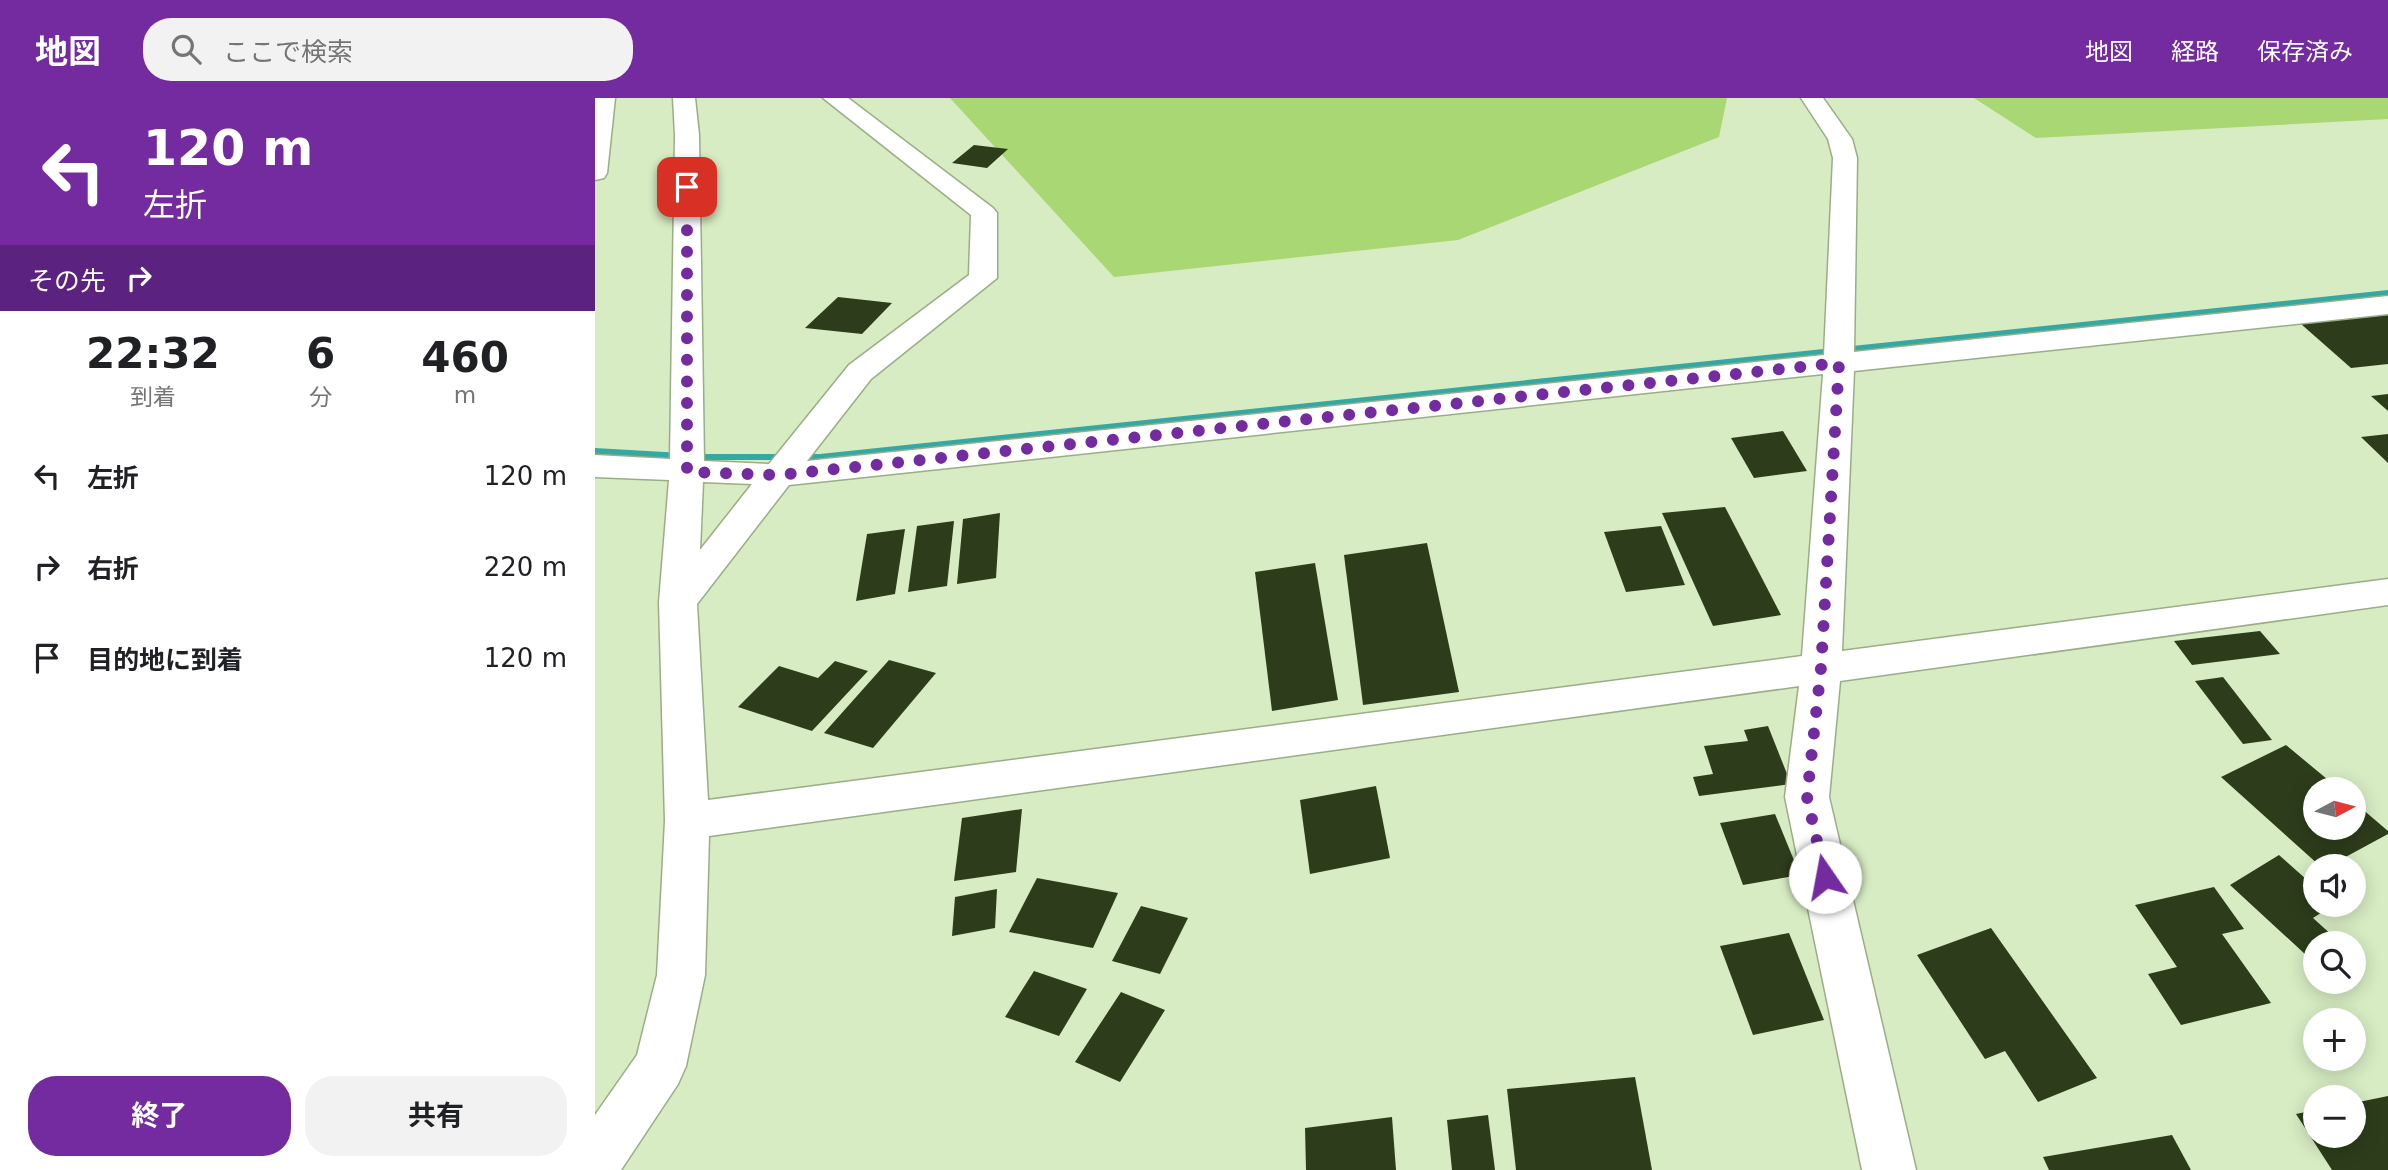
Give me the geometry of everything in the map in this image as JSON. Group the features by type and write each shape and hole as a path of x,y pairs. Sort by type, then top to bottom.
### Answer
{"main road":[{"path":"595,173 604,98"},
{"path":"595,1161 660,1066 681,975 687,821 678,602 687,472 687,135 684,98"},
{"path":"678,602 860,372 983,278 984,213 835,98"},
{"path":"1812,98 1840,139 1845,158 1839,363 1821,668 1807,797 1889,1170"},
{"path":"595,466 779,475 2388,305"},
{"path":"687,821 2388,592"}],"green space":[{"path":"950,98 1727,98 1719,137 1458,240 1114,277"},
{"path":"1974,98 2388,98 2388,119 2036,138"}],"building":[{"path":"974,145 1008,149 987,168 952,163"},
{"path":"838,297 892,303 862,334 805,328"},
{"path":"2388,315 2388,364 2351,368 2301,324"},
{"path":"2388,394 2388,411 2371,396"},
{"path":"1783,431 1807,471 1754,478 1731,438"},
{"path":"2388,434 2388,463 2361,437"},
{"path":"1725,507 1781,615 1713,626 1662,513"},
{"path":"1000,513 996,578 957,584 963,519"},
{"path":"954,521 947,586 908,592 917,526"},
{"path":"1661,526 1685,585 1626,592 1604,532"},
{"path":"905,529 895,594 856,601 867,534"},
{"path":"1427,543 1459,692 1363,705 1344,555"},
{"path":"1315,563 1338,700 1272,711 1255,572"},
{"path":"2260,631 2280,654 2192,665 2174,641"},
{"path":"889,660 936,673 873,748 824,733"},
{"path":"835,661 868,671 812,731 738,707 779,666 818,678"},
{"path":"2223,677 2272,740 2243,744 2195,681"},
{"path":"1768,726 1791,784 1699,796 1693,777 1713,774 1704,746 1748,741 1744,730"},
{"path":"2286,745 2325,777 2303,777 2303,840 2366,840 2366,812 2388,831 2388,834 2351,854 2307,854 2221,777"},
{"path":"1376,786 1390,858 1310,874 1300,800"},
{"path":"1022,809 1016,872 954,881 962,818"},
{"path":"1775,814 1800,875 1743,885 1720,823"},
{"path":"2279,855 2303,876 2303,917 2315,917 2327,931 2303,931 2303,952 2230,885"},
{"path":"1037,878 1118,893 1093,948 1009,932"},
{"path":"2214,887 2244,929 2222,934 2271,1003 2181,1025 2148,974 2177,967 2135,905"},
{"path":"997,889 995,928 952,936 955,897"},
{"path":"1141,906 1188,918 1160,974 1112,961"},
{"path":"1991,928 2097,1078 2038,1102 2005,1051 1985,1059 1917,955"},
{"path":"1789,933 1824,1020 1753,1035 1720,946"},
{"path":"1034,971 1087,989 1059,1036 1005,1017"},
{"path":"1121,992 1165,1010 1120,1082 1075,1062"},
{"path":"1635,1077 1652,1170 1516,1170 1507,1089"},
{"path":"2388,1096 2388,1170 2332,1170 2318,1148 2366,1148 2366,1101"},
{"path":"2303,1113 2303,1125 2296,1114"},
{"path":"1488,1115 1495,1170 1452,1170 1447,1120"},
{"path":"1392,1117 1396,1170 1306,1170 1305,1128"},
{"path":"2172,1135 2191,1170 2049,1170 2043,1157"}],"waterway":[{"path":"595,451 699,457 820,457 2388,293"}],"route":[{"path":"687,187 687,472 779,475 1839,363 1821,668 1807,797 1825,877"}]}
